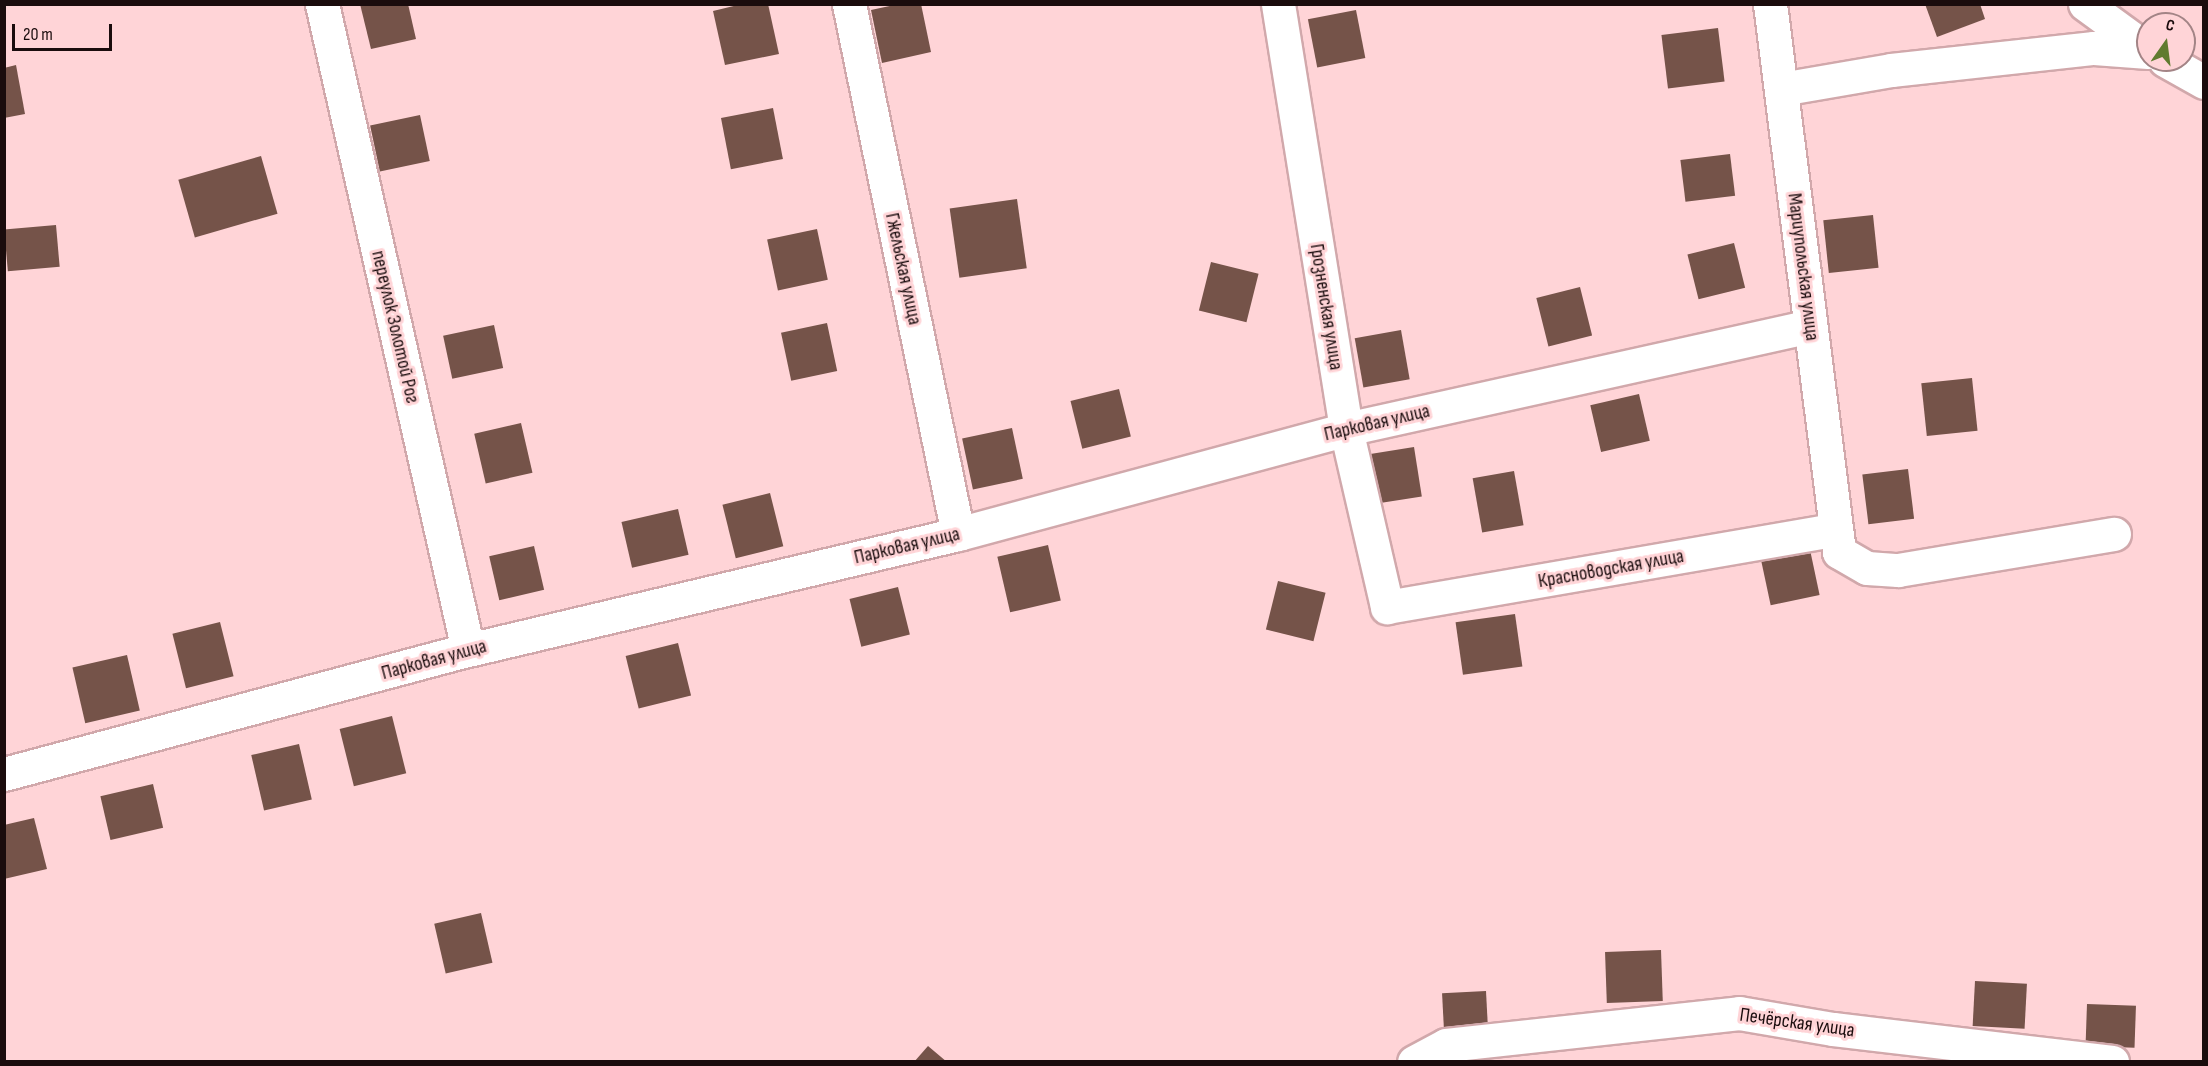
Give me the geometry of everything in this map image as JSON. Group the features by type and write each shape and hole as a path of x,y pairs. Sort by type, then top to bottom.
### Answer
{"street":[{"name":"переулок Золотой Рог","path":"322,4 468,650"},
{"name":"Гжельская улица","path":"849,4 958,534"},
{"name":"Грозненская улица","path":"1278,4 1346,429 1387,608"},
{"name":"Мариупольская улица","path":"1770,4 1839,552 1867,568 1898,570 2114,534"},
{"path":"2085,4 2136,42"},
{"path":"1781,89 1891,70 2094,48 2136,50"},
{"path":"2186,72 2204,82"},
{"name":"Парковая улица","path":"4,774 468,650 958,534 1346,429 1810,326"},
{"name":"Красноводская улица","path":"1387,608 1835,530"},
{"name":"Печёрская улица","path":"1414,1062 1446,1045 1739,1013 1833,1029 2112,1062"}],"building":[{"path":"360,4 408,4 416,39 371,49"},
{"path":"742,4 768,4 779,54 725,65 713,11"},
{"path":"899,4 921,4 931,52 882,63 871,10"},
{"path":"1925,4 1980,4 1985,19 1937,37"},
{"path":"1356,10 1365,58 1317,67 1308,19"},
{"path":"1718,28 1725,82 1668,89 1661,35"},
{"path":"16,65 25,114 4,118 4,68"},
{"path":"773,108 783,159 731,169 721,118"},
{"path":"420,115 430,161 380,172 370,126"},
{"path":"1730,154 1735,196 1685,202 1680,160"},
{"path":"261,156 278,214 195,237 178,180"},
{"path":"1017,199 1027,268 959,278 950,208"},
{"path":"1873,215 1879,268 1829,273 1823,220"},
{"path":"56,225 60,267 8,271 4,230"},
{"path":"817,229 828,280 778,290 767,240"},
{"path":"1734,243 1745,288 1699,299 1687,255"},
{"path":"1211,262 1259,274 1246,322 1199,311"},
{"path":"1580,287 1592,336 1548,346 1536,298"},
{"path":"827,323 837,371 791,381 781,333"},
{"path":"494,325 503,368 452,379 443,336"},
{"path":"1401,330 1410,379 1363,387 1355,338"},
{"path":"1972,378 1978,431 1927,436 1921,383"},
{"path":"1119,389 1131,437 1082,449 1070,401"},
{"path":"1639,394 1650,441 1601,452 1590,405"},
{"path":"521,423 532,473 486,483 474,434"},
{"path":"1012,428 1023,479 973,489 962,439"},
{"path":"1414,447 1422,496 1370,505 1363,455"},
{"path":"1908,469 1914,519 1868,524 1862,475"},
{"path":"1514,471 1524,525 1482,532 1473,478"},
{"path":"770,493 783,546 736,558 722,505"},
{"path":"678,509 689,555 632,568 621,522"},
{"path":"1048,545 1061,601 1010,612 997,557"},
{"path":"1809,545 1820,595 1771,605 1760,555"},
{"path":"534,546 544,590 499,600 489,556"},
{"path":"1278,581 1326,593 1313,641 1266,630"},
{"path":"898,587 910,635 861,647 849,599"},
{"path":"1515,614 1522,666 1463,675 1456,622"},
{"path":"220,622 234,676 186,688 172,634"},
{"path":"678,643 691,695 639,708 626,656"},
{"path":"127,655 140,711 85,723 72,668"},
{"path":"392,716 406,773 354,786 340,729"},
{"path":"299,744 312,800 264,811 251,755"},
{"path":"153,784 163,828 111,840 100,796"},
{"path":"34,818 47,869 4,879 4,825"},
{"path":"481,913 492,963 446,973 434,924"},
{"path":"1661,950 1663,1001 1607,1003 1605,952"},
{"path":"1975,981 2027,984 2025,1029 1973,1026"},
{"path":"1486,991 1488,1034 1444,1036 1442,993"},
{"path":"2087,1004 2136,1006 2135,1048 2086,1046"},
{"path":"928,1046 947,1062 914,1062"}]}
